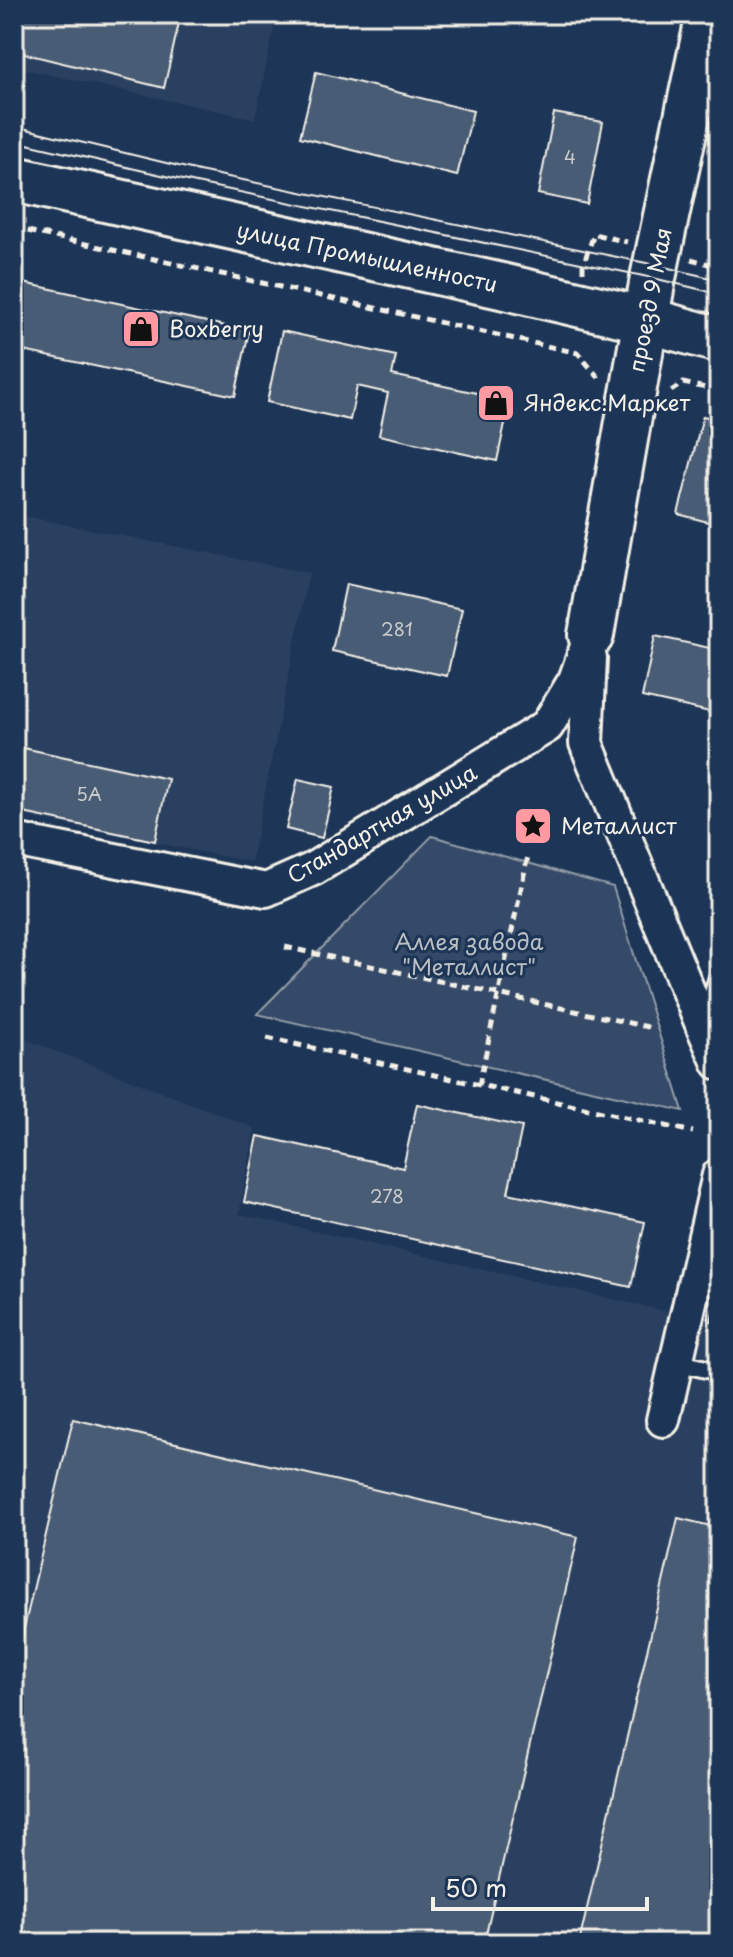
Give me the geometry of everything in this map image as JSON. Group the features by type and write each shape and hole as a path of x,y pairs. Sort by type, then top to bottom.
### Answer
{"main road":[{"name":"проезд 9 Мая","path":"591,635 653,278 709,14"},
{"name":"улица Промышленности","path":"14,179 646,320 719,340"}],"street":[{"name":"Стандартная улица","path":"14,840 266,890 313,869 547,726 575,680 591,635"},
{"path":"591,635 586,743 711,1030 719,1063"},
{"path":"663,1420 719,1175"}],"lane":[{"path":"711,1030 719,974"},
{"path":"676,1362 719,1372"}],"path":[{"path":"14,228 578,353 603,383 633,394 660,398 683,383 719,391"},
{"path":"479,1085 528,856"},
{"path":"285,947 652,1028"},
{"path":"267,1038 693,1132"}],"shaded area":[{"path":"14,14 277,14 255,119 14,67"},
{"path":"14,514 309,573 251,862 14,814"},
{"path":"14,1035 255,1128 239,1214 719,1323 719,1943 14,1943"}],"green space":[{"name":"Аллея завода \"Металлист\"","path":"432,836 613,887 683,1111 257,1014"}],"building":[{"path":"14,14 181,14 164,88 14,51"},
{"path":"578,14 623,14 621,24"},
{"path":"316,72 473,111 457,176 300,137"},
{"path":"554,113 603,122 587,204 538,194"},
{"path":"14,281 249,331 235,396 14,349"},
{"path":"282,331 396,356 392,375 510,400 497,461 379,435 388,393 357,386 350,420 267,402"},
{"path":"703,416 719,420 719,525 678,514"},
{"path":"346,584 462,609 447,676 332,651"},
{"path":"655,636 719,650 719,714 642,697"},
{"path":"14,746 168,779 155,841 14,811"},
{"path":"298,779 334,787 322,838 286,829"},
{"path":"417,1104 522,1127 508,1193 645,1222 631,1287 244,1202 258,1136 403,1168"},
{"path":"719,1284 719,1323 711,1321"},
{"path":"73,1419 578,1537 484,1943 14,1943 14,1671"},
{"path":"678,1518 719,1528 719,1943 579,1943"}],"tram line":[{"path":"14,126 199,171 719,280"},
{"path":"14,141 196,183 719,294"}],"place":[{"name":"Boxberry","path":"141,329"},
{"name":"Яндекс.Маркет","path":"496,403"},
{"name":"Металлист","path":"533,826"}]}
